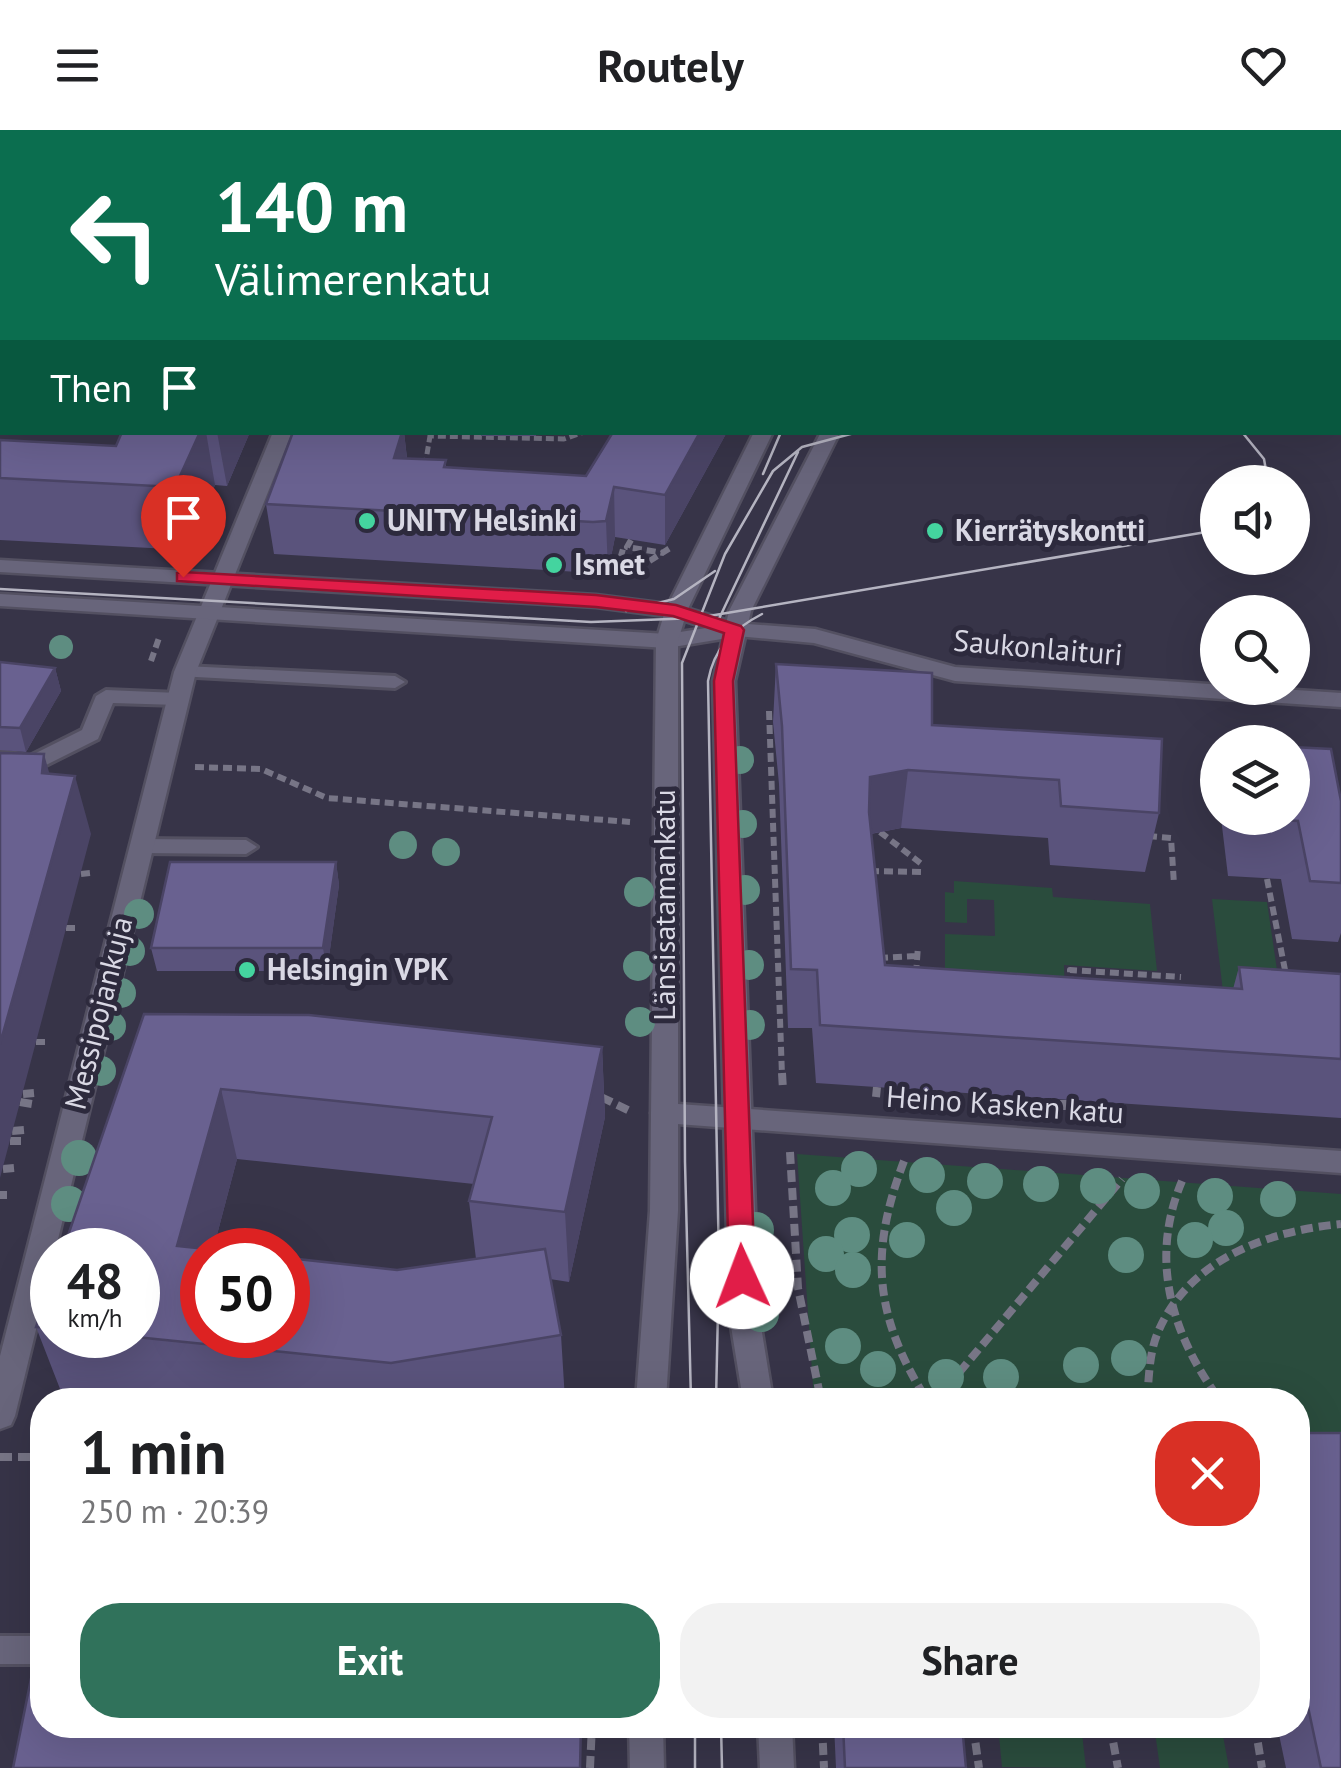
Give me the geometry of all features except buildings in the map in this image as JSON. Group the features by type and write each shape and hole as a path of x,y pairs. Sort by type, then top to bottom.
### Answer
{"street":[{"name":"Messipojankuja","path":"0,1416 4,1384 185,672 282,435"},
{"name":"Länsisatamankatu","path":"652,1388 664,1211 666,641 676,610 763,435"},
{"name":"Länsisatamankatu","path":"756,1388 744,1314 724,681 740,611 829,435"},
{"path":"0,566 596,601 676,610 734,630"},
{"path":"0,600 666,641 734,630"},
{"name":"Saukonlaituri","path":"734,630 814,636 955,674 1341,700"},
{"name":"Heino Kasken katu","path":"664,1113 1341,1162"},
{"path":"646,1738 646,1768"},
{"path":"776,1738 777,1768"}],"lane":[{"path":"185,672 395,682"},
{"path":"0,760 34,762 91,734 106,696 178,699"},
{"path":"142,846 246,847"},
{"path":"0,1650 30,1650"}],"path":[{"path":"424,469 430,435"},
{"path":"457,435 564,439 575,435"},
{"path":"202,518 208,518 210,510 205,510"},
{"path":"616,578 627,545"},
{"path":"612,549 627,545 665,554"},
{"path":"610,563 619,563"},
{"path":"151,662 164,623"},
{"path":"769,711 798,1288 819,1388"},
{"path":"161,768 262,770 327,798 630,822"},
{"path":"772,822 783,822"},
{"path":"864,871 923,869 880,832"},
{"path":"1147,836 1171,838 1174,884"},
{"path":"81,874 90,873"},
{"path":"1267,878 1288,987"},
{"path":"66,928 77,928"},
{"path":"916,976 918,946"},
{"path":"872,958 917,956"},
{"path":"1071,1003 1070,970 1181,977"},
{"path":"36,1042 48,1042"},
{"path":"876,1097 877,1087"},
{"path":"32,1104 21,1098 34,1094"},
{"path":"594,1094 629,1111"},
{"path":"1064,1100 1064,1110"},
{"path":"1122,1104 1122,1114"},
{"path":"12,1130 24,1130"},
{"path":"10,1140 21,1141"},
{"path":"906,1154 890,1193 878,1247 878,1273 888,1325 919,1388"},
{"path":"3,1168 14,1168"},
{"path":"946,1388 1129,1172"},
{"path":"1185,1176 1174,1196 1164,1270 1185,1348 1210,1388"},
{"path":"1148,1388 1150,1361 1172,1306 1217,1262 1294,1230 1341,1224"},
{"path":"0,1457 30,1457"},
{"path":"590,1768 591,1738"},
{"path":"823,1738 824,1768"},
{"path":"975,1738 979,1768"},
{"path":"1112,1738 1118,1768"},
{"path":"1257,1738 1262,1768"}],"green space":[{"path":"954,881 1052,888 1053,897 1150,904 1157,971 1064,965 1065,998 945,990 945,934 995,936 994,900 967,899 967,923 945,922 945,892 954,893"},
{"path":"1212,899 1267,902 1282,1004 1224,1000"},
{"path":"797,1154 1341,1194 1341,1486 1310,1487 1310,1388 813,1388"},
{"path":"999,1738 1083,1738 1086,1768 1002,1767"},
{"path":"1156,1738 1223,1738 1229,1768 1160,1768"}],"tram line":[{"path":"763,474 780,435"},
{"path":"700,618 725,554 773,471 802,447 847,435"},
{"path":"1244,435 1265,465"},
{"path":"721,614 798,452"},
{"path":"721,614 1200,533"},
{"path":"626,611 674,599 715,571"},
{"path":"0,589 591,622 700,618"},
{"path":"700,618 721,614"},
{"path":"717,623 721,614"},
{"path":"716,1388 719,1265 708,681 726,641 762,614"},
{"path":"691,1388 682,663 700,618"},
{"path":"695,1738 695,1768"},
{"path":"721,1738 722,1768"}],"place":[{"name":"UNITY Helsinki","path":"367,521"},
{"name":"Kierrätyskontti","path":"935,531"},
{"name":"Ismet","path":"554,565"},
{"name":"Helsingin VPK","path":"247,970"}],"route":[{"path":"183,577 596,601 676,610 734,630 724,681 742,1277"}]}
